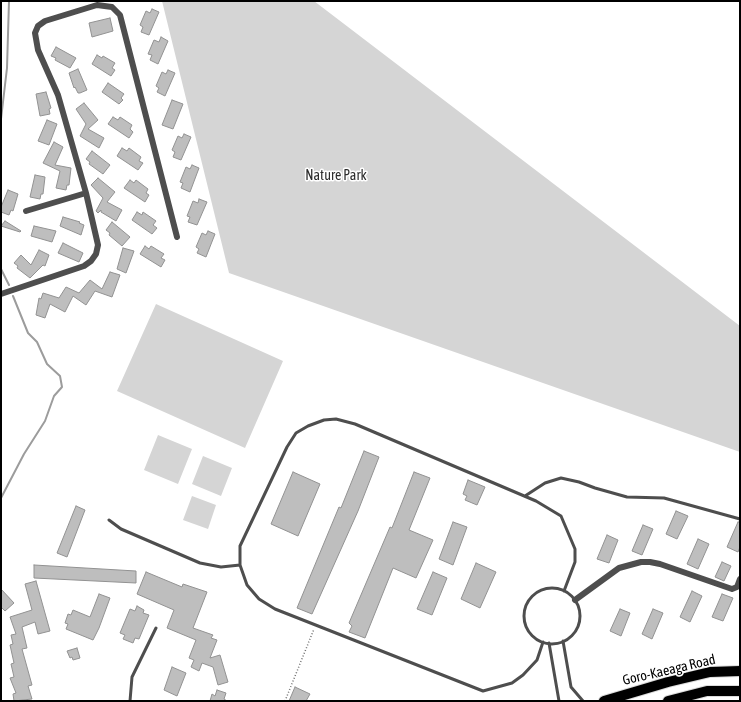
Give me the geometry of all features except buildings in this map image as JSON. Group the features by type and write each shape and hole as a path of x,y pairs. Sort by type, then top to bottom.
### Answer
{"main road":[{"name":"Goro-Kaeaga Road","path":"604,701 710,672 740,671"},
{"name":"Goro-Kaeaga Road","path":"668,701 707,691 740,691"}],"street":[{"path":"114,1 116,11"},
{"path":"1,294 84,266 91,261 96,254 98,245 86,192 58,95 38,50 35,33 38,26 45,21 97,5 107,6 120,15 177,237"},
{"path":"26,211 86,192"},
{"path":"575,600 619,568 641,562 660,564 732,589 737,587 740,579"}],"lane":[{"path":"543,642 537,660 522,675 508,685 483,691 275,609 259,599 247,585 240,565 240,546 287,447 296,433 308,426 324,420 336,419 355,424 525,496 561,516 574,549 575,562 564,591"},
{"path":"525,496 545,483 561,478 627,497 664,498 740,519"},
{"path":"109,520 120,529 200,563 221,567 240,565"},
{"path":"558,588 575,600 579,613 577,626 569,638 563,641 550,643 543,642 537,639 527,628 524,615 528,602 532,596 544,589 558,588"},
{"path":"130,701 132,677 156,628"},
{"path":"563,641 571,687 583,701"},
{"path":"550,643 559,701"}],"path":[{"path":"285,701 316,625"}],"green space":[{"name":"Nature Park","path":"162,1 314,1 740,326 740,452 229,273"},
{"path":"156,304 283,361 245,448 117,391"},
{"path":"158,435 192,449 178,484 144,470"},
{"path":"203,456 232,468 221,496 192,484"},
{"path":"192,496 216,505 208,529 183,520"}],"waterway":[{"path":"1,119 7,68 9,1"},
{"path":"1,269 9,285"},
{"path":"1,498 24,454 45,421 54,396 62,387 60,376 47,364 37,342 28,333 13,296"}]}
